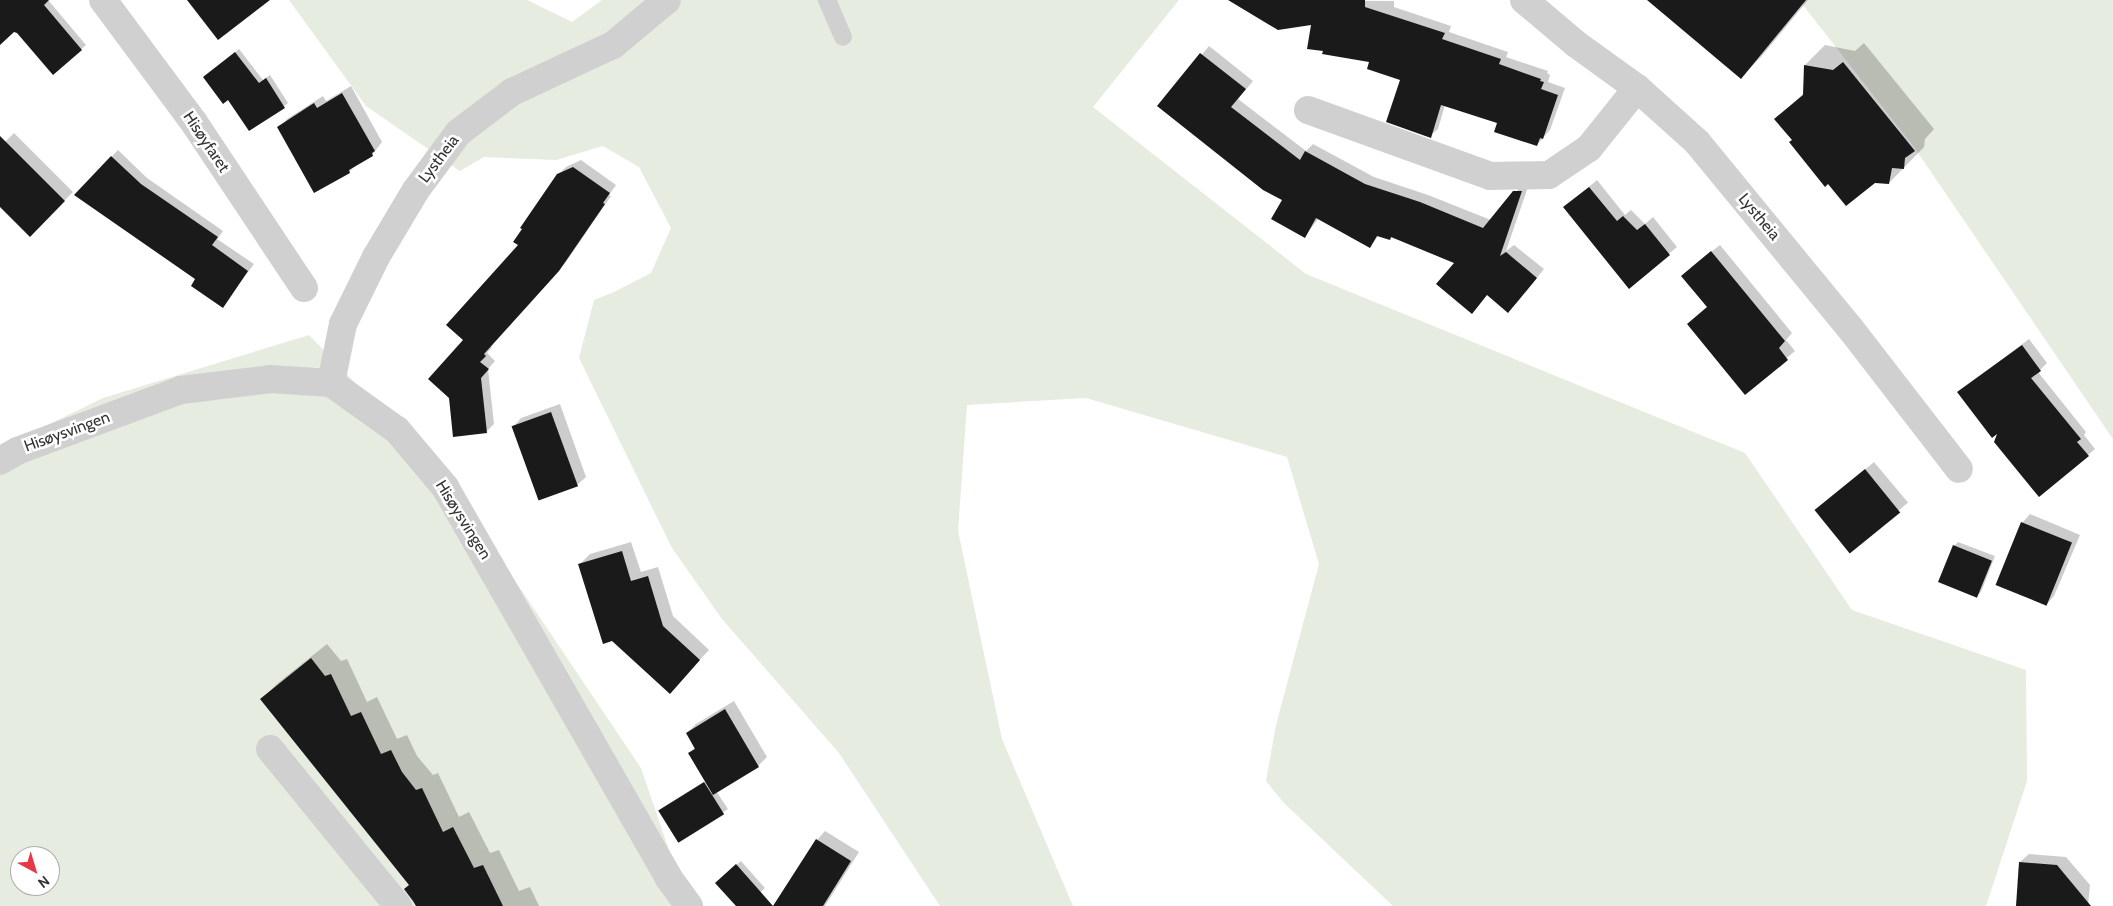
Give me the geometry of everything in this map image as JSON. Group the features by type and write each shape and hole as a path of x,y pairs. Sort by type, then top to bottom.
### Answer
{"street":[{"name":"Hisøyfaret","path":"103,0 195,124 304,288"},
{"name":"Lystheia","path":"331,383 343,324 376,257 416,190 458,133 512,92 612,45 667,0"},
{"name":"Lystheia","path":"1524,0 1576,44 1637,88 1697,142 1850,328 1959,469"},
{"path":"1308,110 1490,176 1549,175 1589,148 1637,88"},
{"name":"Hisøysvingen","path":"0,461 17,451 181,390 270,379 331,383 397,430 445,487 668,877 689,906"},
{"path":"270,749 398,906"}],"lane":[{"path":"827,0 843,37"}],"shaded area":[{"path":"289,0 527,0 572,22 602,0 1179,0 1093,107 1306,274 1745,453 1852,610 2026,670 2027,781 1986,906 1393,906 1283,802 1266,781 1276,725 1319,564 1287,457 1086,398 967,405 958,531 1002,739 1073,906 940,906 839,753 722,619 672,548 579,358 594,300 651,273 671,228 639,167 603,146 556,160 484,157 460,171 366,106"},
{"path":"1799,0 2113,0 2113,439 1914,147"},
{"path":"309,335 444,475 641,768 688,906 0,906 0,448 103,398"}],"building":[{"path":"0,0 49,0 44,5 82,50 53,75 17,33 14,32 0,45"},
{"path":"187,0 270,0 218,40"},
{"path":"1228,0 1365,0 1365,7 1445,33 1442,39 1501,59 1499,64 1541,79 1540,81 1544,82 1541,89 1558,95 1543,139 1540,138 1537,146 1494,132 1497,123 1441,105 1431,138 1386,122 1400,80 1367,69 1369,62 1322,54 1323,51 1307,49 1311,25 1278,30"},
{"path":"1647,0 1806,0 1741,79"},
{"path":"235,52 259,83 266,78 285,108 249,131 228,100 223,104 203,77"},
{"path":"1200,53 1246,89 1231,107 1300,160 1305,151 1365,184 1420,202 1483,228 1513,191 1522,191 1500,256 1506,252 1537,278 1508,313 1487,295 1472,314 1436,284 1454,263 1391,237 1390,240 1377,236 1370,248 1316,218 1305,238 1271,219 1282,200 1263,190 1157,106"},
{"path":"1843,62 1915,151 1905,158 1904,169 1892,168 1889,184 1875,183 1846,206 1828,184 1825,187 1789,142 1792,140 1774,119 1803,95 1804,65 1833,70"},
{"path":"342,93 375,151 372,153 373,156 349,170 350,173 314,193 277,127 314,103 317,108"},
{"path":"0,136 65,201 30,237 0,207"},
{"path":"111,156 141,184 218,237 212,245 248,271 223,308 191,286 195,279 74,195"},
{"path":"573,167 610,193 603,203 605,204 559,271 484,354 486,356 480,362 489,369 481,378 487,433 453,437 449,398 428,379 463,340 446,325 518,245 513,242 522,229 520,228 557,174"},
{"path":"1589,187 1617,221 1623,216 1637,230 1645,224 1670,255 1629,289 1563,207"},
{"path":"1711,251 1785,341 1779,348 1788,360 1745,395 1687,324 1707,307 1681,276"},
{"path":"2022,345 2041,371 2031,378 2081,439 2077,442 2089,456 2039,497 1994,442 1997,434 1992,438 1957,392"},
{"path":"551,412 578,486 539,501 512,426"},
{"path":"1865,469 1900,513 1850,553 1814,510"},
{"path":"2021,522 2072,543 2047,606 1996,585"},
{"path":"1953,545 1992,561 1977,598 1938,582"},
{"path":"622,551 631,581 648,576 663,626 700,660 670,694 612,641 603,644 578,564"},
{"path":"311,658 325,676 331,674 351,716 361,712 381,754 391,750 402,772 416,790 422,788 443,832 453,827 474,868 483,865 503,906 416,906 404,889 409,885 260,699"},
{"path":"725,709 759,767 713,795 688,753 695,749 686,733"},
{"path":"704,782 724,814 678,843 658,811"},
{"path":"816,839 851,861 823,906 773,906"},
{"path":"2019,862 2057,865 2091,906 2016,906"},
{"path":"736,864 773,906 736,906 715,883"}]}
